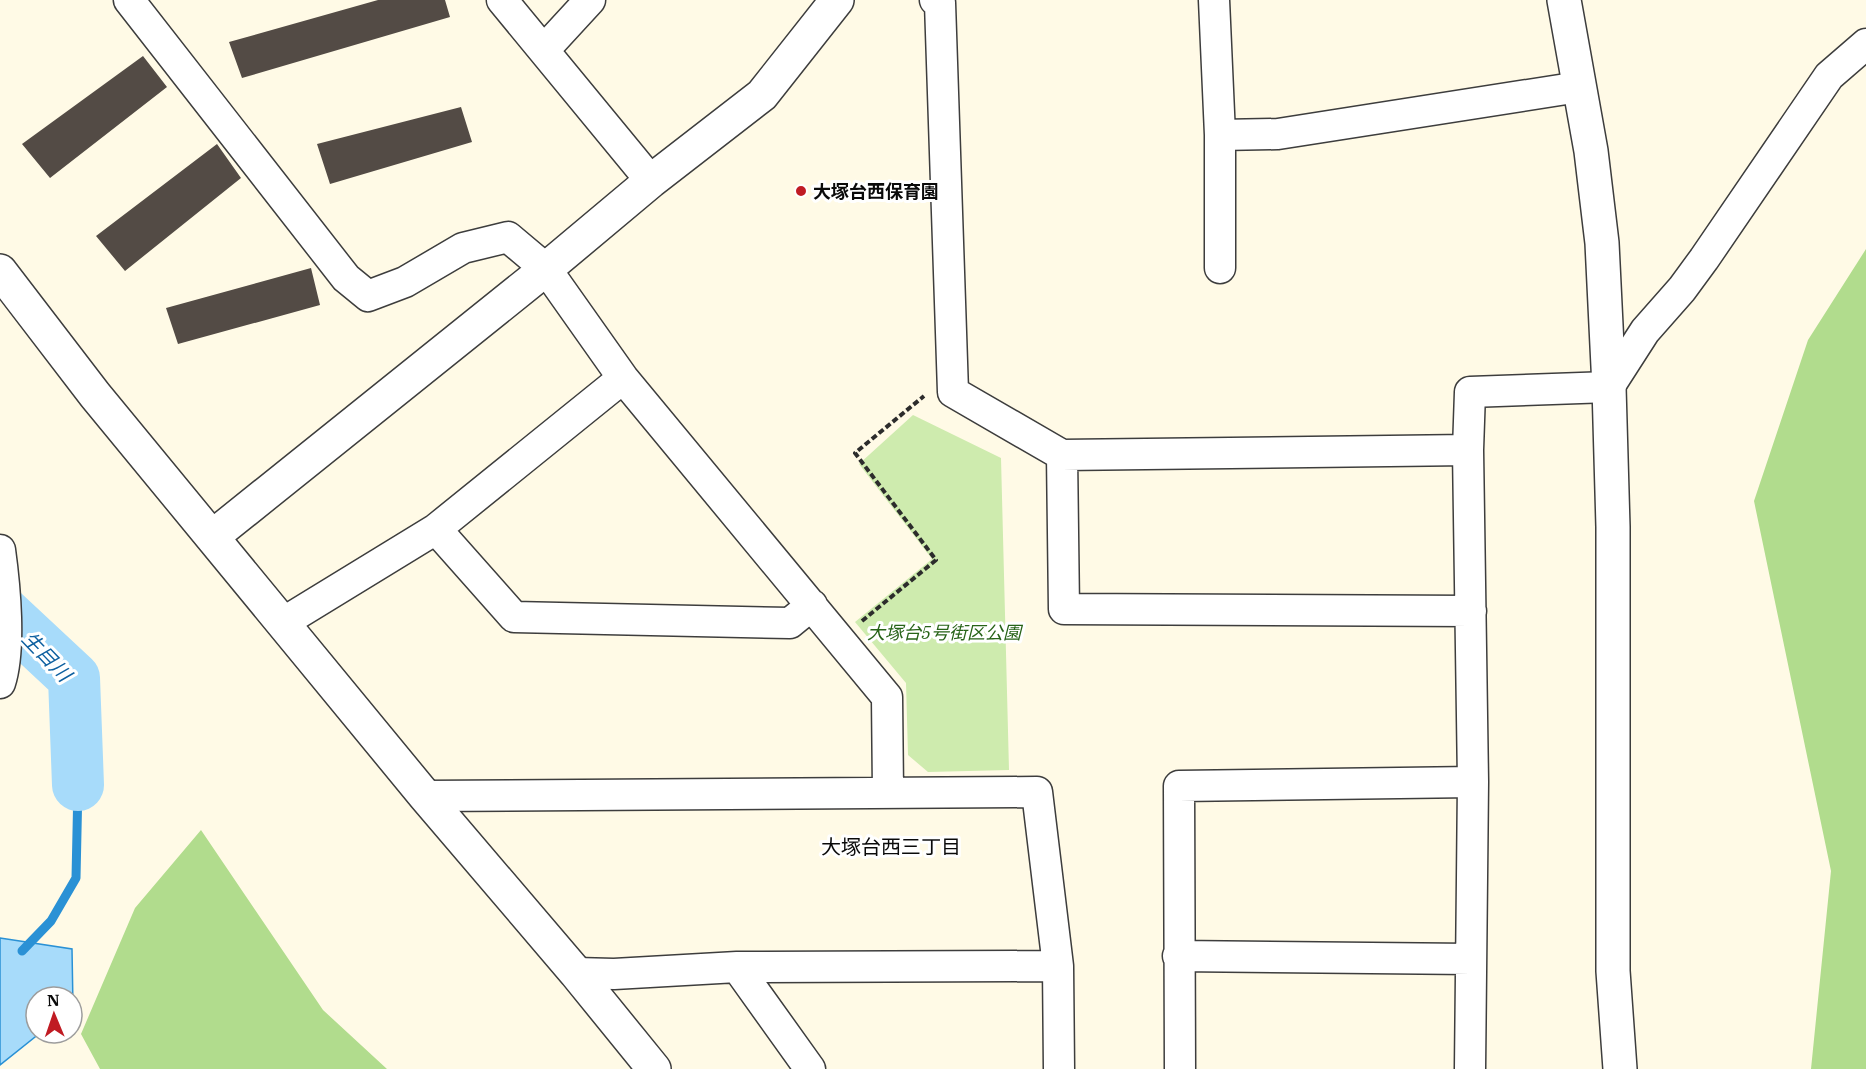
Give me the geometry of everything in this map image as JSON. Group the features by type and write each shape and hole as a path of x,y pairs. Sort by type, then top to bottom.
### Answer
{"street":[{"path":"129,0 346,278 368,297 405,282 463,248 508,237 546,269 623,378 887,697 888,792"},
{"path":"502,0 651,181"},
{"path":"544,50 590,0"},
{"path":"212,537 546,269 651,181 762,95 837,0"},
{"path":"935,0 940,3 953,392 1062,455 1468,450"},
{"path":"1214,0 1220,135 1220,268"},
{"path":"1564,0 1591,151 1602,243 1613,527 1613,971 1620,1069"},
{"path":"1609,387 1645,331 1682,289 1704,259 1829,76 1866,44"},
{"path":"1220,135 1278,134 1579,87"},
{"path":"0,271 95,395 425,796 576,973 654,1069"},
{"path":"284,622 436,529 623,378"},
{"path":"1470,1069 1473,782 1468,450 1470,392 1609,387"},
{"path":"1062,455 1064,609 1471,610"},
{"path":"436,529 514,617 790,623 812,605"},
{"path":"0,550 5,582 5,667 0,683"},
{"path":"1180,1069 1179,786 1473,782"},
{"path":"425,796 1037,792 1058,966 1059,1069"},
{"path":"1178,956 1471,959"},
{"path":"576,973 614,975 737,967 1058,966"},
{"path":"737,967 810,1069"}],"path":[{"path":"868,630 861,622 936,560 855,453 952,372"}],"green space":[{"path":"1866,249 1866,1069 1811,1069 1831,871 1754,501 1808,340"},
{"name":"大塚台5号街区公園","path":"913,415 1001,458 1009,770 928,772 908,755 906,683 855,622 932,559 859,464"},
{"path":"201,830 323,1010 387,1069 100,1069 84,1040 84,1027 135,908"}],"water":[{"path":"0,938 72,949 73,985 24,985 25,1045 0,1065"}],"building":[{"path":"378,0 445,0 450,17 242,78 229,42"},
{"path":"143,56 167,87 50,178 22,144"},
{"path":"461,107 472,142 330,184 317,144"},
{"path":"217,144 241,178 125,271 96,236"},
{"path":"311,268 320,305 178,344 166,308"}],"waterway":[{"name":"生目川","path":"0,609 74,678 78,785"},
{"path":"22,951 51,921 76,878 78,785"}],"place":[{"name":"大塚台西保育園","path":"801,191"}],"district":[{"name":"大塚台西三丁目","path":"891,846"}]}
